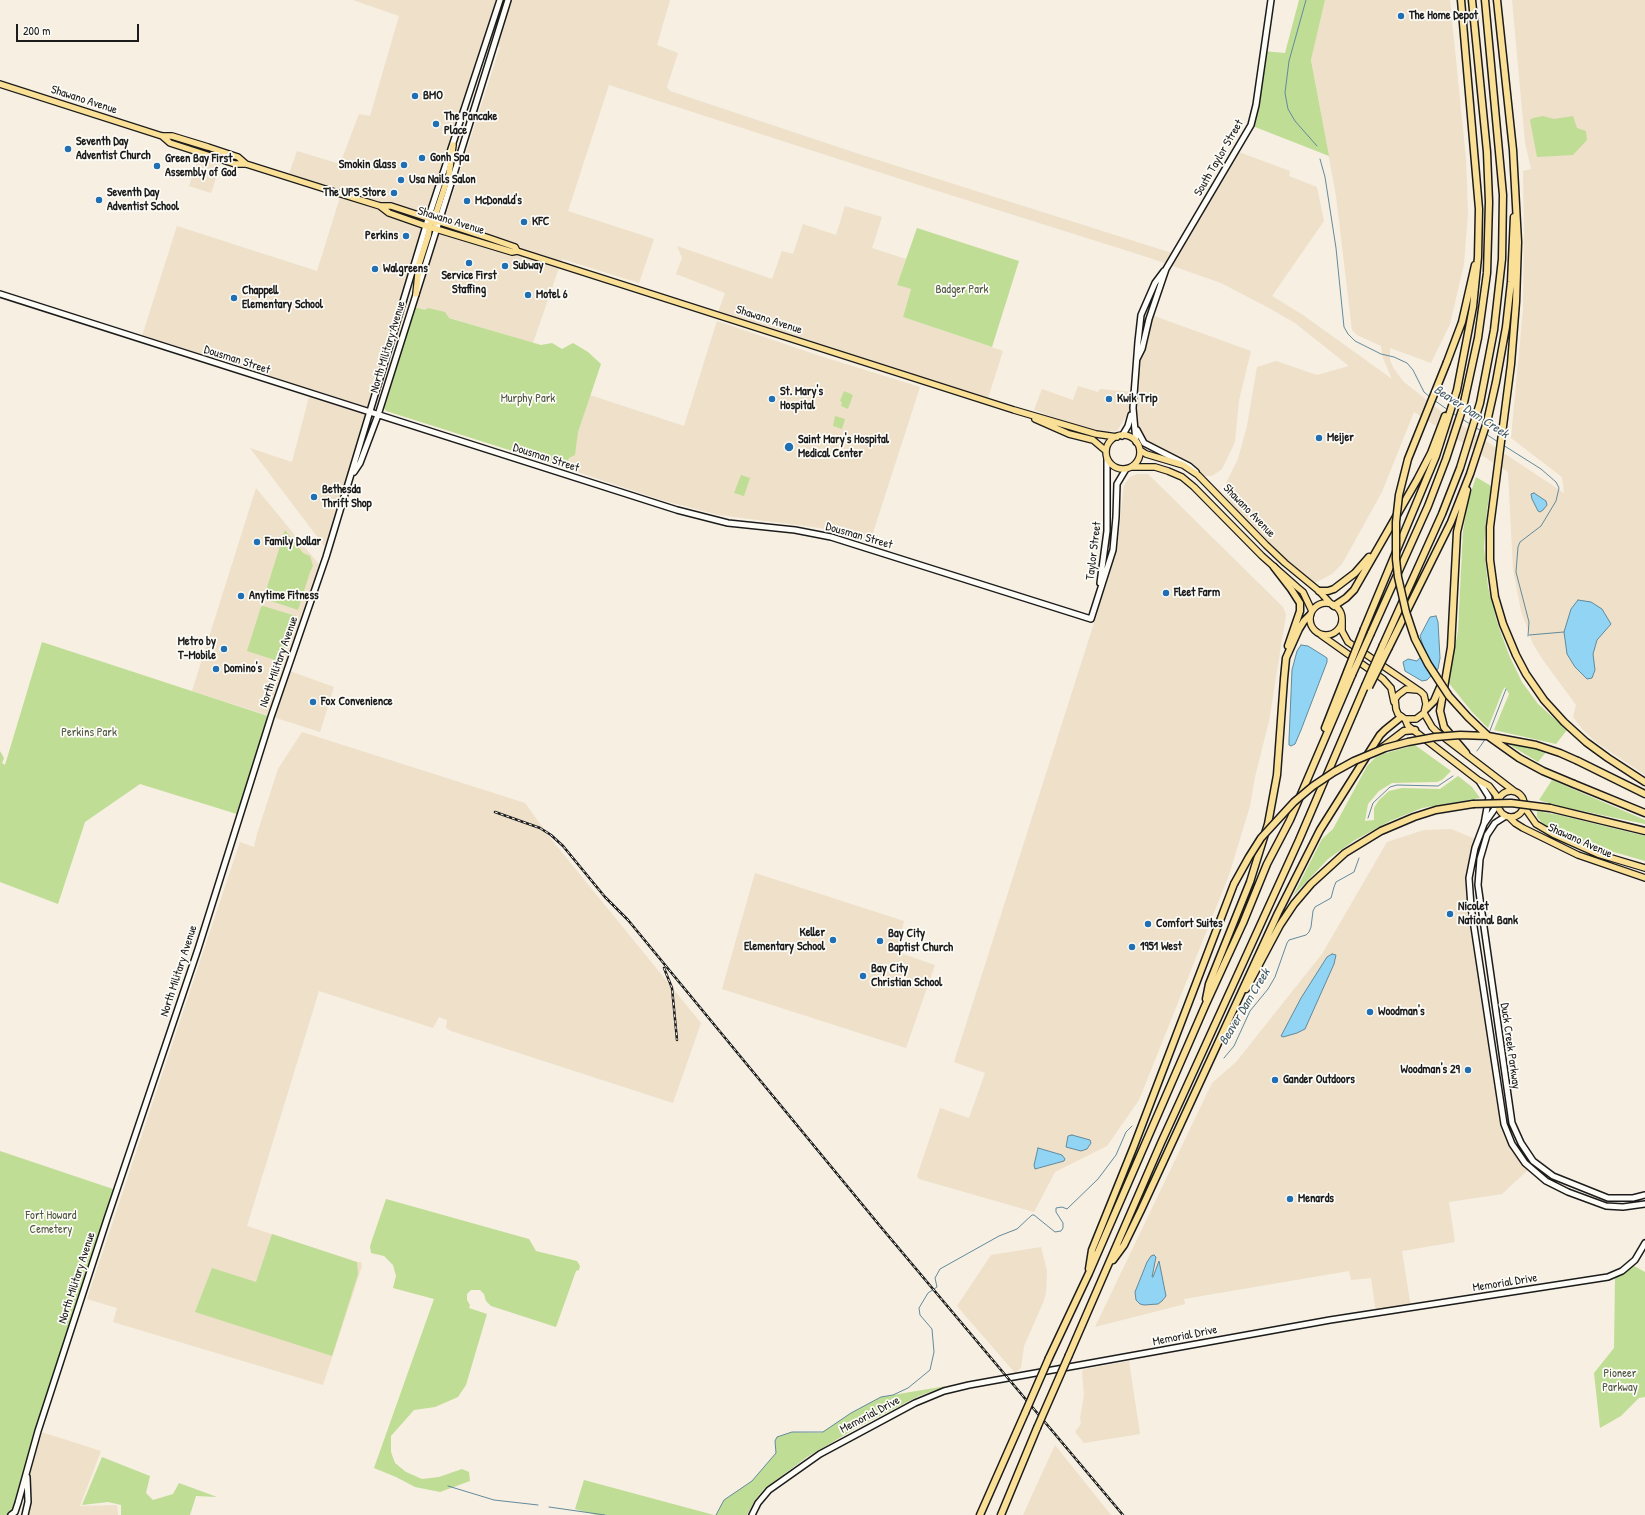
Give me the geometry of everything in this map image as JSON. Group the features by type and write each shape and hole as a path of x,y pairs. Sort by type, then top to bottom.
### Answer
{"highway":[{"path":"980,1515 1049,1358 1089,1273 1205,1006 1243,923 1267,864 1290,820 1350,673 1364,629 1433,455 1454,396 1462,367 1473,307 1478,258 1479,223 1476,165 1460,0"},
{"path":"1350,673 1371,634 1428,506 1446,460 1463,407 1478,338 1487,277 1490,230 1488,164 1472,0"},
{"path":"1001,1515 1166,1130 1299,840 1338,748 1386,646 1460,468 1476,415 1491,349 1499,298 1502,250 1501,162 1485,0"},
{"path":"1497,1 1514,159 1518,228 1517,282 1511,364 1490,528 1490,554 1494,588 1502,620 1514,651 1526,674 1544,700 1580,737 1608,758 1645,782"},
{"path":"1386,646 1441,543 1470,474 1487,422 1500,362 1508,308 1515,183"},
{"path":"1478,258 1472,271 1462,322 1448,362 1408,459 1400,494 1396,522 1396,554 1398,577 1406,612 1415,639 1432,672 1449,696 1488,736 1519,758 1543,771 1645,813"},
{"path":"1333,605 1346,598 1354,590 1433,455"},
{"path":"1466,753 1445,729 1440,716 1441,699 1449,663 1452,636 1456,542 1470,474"},
{"path":"1319,591 1328,591 1342,584 1375,552"},
{"path":"1205,1006 1209,984 1249,886 1268,824 1277,775 1286,658 1290,638 1300,612 1300,603 1274,567"},
{"path":"1286,658 1299,629 1311,613"},
{"path":"1425,711 1436,697 1449,663"},
{"path":"1106,1268 1124,1246 1142,1210 1233,1008 1278,913 1320,830 1384,730 1403,718"},
{"path":"1360,768 1370,757 1398,735 1408,730 1415,730"},
{"path":"1089,1273 1092,1250 1134,1146 1234,884 1261,838 1294,802 1313,786 1334,772 1354,761 1385,748 1435,737 1460,735 1488,736 1536,745 1578,761 1645,794"},
{"path":"1233,1008 1241,1000 1286,916 1311,884 1327,868 1356,845 1392,826 1425,813 1472,804 1511,803 1550,808 1645,831"}],"main road":[{"name":"Shawano Avenue","path":"0,84 162,136 172,136 238,157 246,164 380,206 391,206 515,247 517,251"},
{"path":"436,229 449,174 453,146"},
{"name":"Shawano Avenue","path":"380,206 389,213 436,229 512,252 517,251 1014,410 1096,434 1119,436"},
{"path":"416,294 419,264 428,226 428,219"},
{"name":"Shawano Avenue","path":"1014,410 1069,434 1093,440 1106,451"},
{"path":"1119,436 1127,436 1136,442 1140,450 1138,460 1129,468 1115,467 1107,459 1106,451 1110,443 1119,436"},
{"name":"Shawano Avenue","path":"1140,450 1146,454 1183,465 1198,475 1280,558 1333,605"},
{"name":"Shawano Avenue","path":"1129,468 1155,468 1168,471 1182,477 1202,494 1274,567 1303,592 1311,613"},
{"path":"1318,605 1333,605 1341,614 1342,631 1348,642 1421,692 1426,700 1425,711 1432,727 1522,797 1524,807 1520,814 1517,816 1507,817 1500,811 1493,790 1408,726 1396,709 1391,688 1384,679 1316,632 1310,625 1311,613 1318,605"},
{"path":"1321,635 1326,636 1335,632 1341,624 1342,619"},
{"path":"1395,705 1395,700 1402,691 1406,689 1416,690"},
{"path":"1403,718 1416,719 1425,711"},
{"path":"1498,803 1503,793 1514,791"},
{"name":"Shawano Avenue","path":"1524,807 1532,820 1541,828 1598,854 1645,868"},
{"name":"Shawano Avenue","path":"1507,817 1523,828 1578,855 1645,878"}],"street":[{"path":"428,219 500,0"},
{"path":"437,221 508,0"},
{"name":"South Taylor Street","path":"1136,442 1133,408 1138,342 1143,310 1156,283 1166,269 1251,125 1256,105 1270,0"},
{"name":"North Military Avenue","path":"11,1515 15,1512 18,1503 38,1431 107,1219 198,948 269,722 326,557 352,476 355,460 369,412 428,226"},
{"name":"North Military Avenue","path":"352,476 360,463 378,415 436,229"},
{"name":"South Taylor Street","path":"1137,359 1142,349 1149,319 1166,269"},
{"name":"Dousman Street","path":"0,294 706,518 728,523 794,530 831,537 1090,619 1099,590"},
{"name":"South Taylor Street","path":"1119,436 1128,426 1133,408"},
{"path":"1134,420 1139,437 1144,443 1189,466 1198,475"},
{"name":"Taylor Street","path":"1099,590 1108,531 1107,459"},
{"name":"Taylor Street","path":"1099,590 1109,565 1115,540 1117,484 1129,468"},
{"path":"1478,780 1489,797 1484,826"},
{"path":"1484,826 1498,803"},
{"name":"Duck Creek Parkway","path":"1507,817 1495,823 1487,835 1480,859 1478,885 1512,1123 1520,1143 1533,1161 1553,1176 1608,1198 1622,1199 1644,1196"},
{"name":"Duck Creek Parkway","path":"1484,826 1475,848 1471,864 1470,891 1504,1124 1512,1144 1525,1163 1546,1181 1568,1192 1606,1206 1623,1207 1645,1204"},
{"path":"1644,1196 1645,1204"},
{"name":"Memorial Drive","path":"752,1515 758,1503 770,1490 815,1457 919,1401 944,1391 969,1385 1330,1320 1608,1278 1622,1271 1635,1260 1645,1243"},
{"name":"North Military Avenue","path":"25,1515 28,1502 27,1472"}],"shaded area":[{"path":"353,0 500,0 490,31 496,35 508,0 670,0 657,45 678,53 667,87 670,91 859,154 1175,254 1236,151 1290,171 1289,176 1317,187 1324,221 1272,296 1303,315 1392,379 1383,358 1381,346 1357,335 1352,330 1336,196 1311,59 1325,0 1450,0 1466,159 1468,213 1464,264 1450,324 1431,363 1390,348 1390,360 1394,369 1404,382 1442,412 1564,493 1562,477 1511,438 1523,309 1523,171 1531,169 1525,142 1512,0 1645,0 1645,775 1597,743 1584,731 1573,717 1576,705 1533,644 1521,611 1513,569 1508,472 1414,412 1382,492 1342,564 1332,574 1311,585 1245,523 1225,494 1225,485 1238,459 1247,426 1257,367 1276,361 1317,375 1349,366 1295,323 1221,283 1150,258 609,85 568,211 654,239 639,283 562,259 533,343 414,307 446,215 500,47 487,42 428,219 328,551 250,448 292,462 310,393 141,339 177,226 317,271 341,194 288,177 297,151 340,164 359,114 370,116 399,16"},
{"path":"200,152 222,160 211,193 189,186"},
{"path":"845,206 882,217 872,248 906,259 897,285 911,289 903,317 1003,351 987,401 717,315 725,293 676,274 682,258 677,246 772,279 782,251 793,254 803,224 836,235"},
{"path":"1143,310 1157,317 1251,351 1239,400 1235,442 1222,469 1212,476 1205,476 1187,462 1147,442 1138,446 1136,442 1133,416 1127,415 1117,431 1104,432 1069,423 1034,410 1042,389 1073,400 1078,386 1098,392 1100,389 1134,392"},
{"name":"Saint Mary's Hospital Medical Center","path":"717,321 820,356 920,387 870,542 820,528 719,515 661,500 566,468 590,395 684,426"},
{"path":"1137,474 1148,474 1283,607 1286,615 1269,721 1255,777 1250,806 1229,875 1139,1100 1107,1146 1055,1172 1034,1212 919,1179 917,1176 940,1108 969,1118 985,1073 954,1062 1109,576 1117,548 1124,485 1130,477"},
{"path":"256,488 322,568 287,670 334,687 320,732 192,691"},
{"path":"302,732 525,803 551,839 701,1023 673,1103 451,1031 446,1028 447,1020 439,1017 433,1028 319,991 247,1226 357,1262 361,1262 362,1266 323,1385 113,1322 117,1308 87,1299 240,842 254,847 278,769"},
{"path":"1451,829 1478,840 1469,878 1504,1124 1512,1144 1530,1168 1502,1194 1449,1202 1455,1242 1402,1251 1411,1308 1376,1313 1371,1278 1351,1280 1349,1271 1184,1299 1185,1304 1095,1327 1212,1083 1236,1062 1322,954 1387,842 1424,830"},
{"path":"755,873 904,921 897,952 935,965 906,1048 722,989"},
{"path":"1041,1247 1047,1271 1046,1293 1024,1346 1021,1368 1015,1373 957,1306 991,1255"},
{"path":"1129,1361 1140,1434 1084,1443 1075,1432 1081,1424 1080,1418 1084,1395 1082,1371 1085,1369"},
{"path":"38,1431 101,1451 80,1506 117,1505 118,1515 25,1515 27,1472"},
{"path":"1055,1445 1111,1515 1023,1515"}],"green space":[{"path":"1299,0 1325,0 1311,60 1329,156 1250,125 1263,51 1285,53"},
{"path":"1543,116 1554,119 1573,116 1577,128 1586,131 1587,140 1573,155 1537,157 1530,120"},
{"name":"Badger Park","path":"917,228 1019,261 992,347 903,317 911,289 897,285"},
{"name":"Murphy Park","path":"414,307 425,310 428,308 445,312 449,318 541,345 552,343 562,349 573,343 588,352 601,364 578,432 575,455 569,458 566,468 386,411 383,407"},
{"path":"844,391 853,395 848,409 841,406 842,402 840,401"},
{"path":"835,416 845,419 842,429 833,426"},
{"path":"741,475 750,478 744,496 734,493"},
{"path":"1476,477 1491,486 1487,510 1484,547 1488,587 1497,622 1509,655 1522,682 1538,704 1567,730 1556,744 1494,730 1509,694 1505,687 1488,728 1472,712 1448,682 1458,631 1463,531 1468,501"},
{"path":"285,530 303,553 310,556 313,566 298,610 265,599 264,597"},
{"path":"263,606 296,616 281,662 247,651 261,607"},
{"name":"Perkins Park","path":"42,642 271,717 240,815 140,784 85,822 58,904 0,882 0,751 4,758 2,763 5,765"},
{"path":"1505,742 1528,745 1547,751 1538,762"},
{"path":"1415,745 1451,771 1442,780 1437,782 1392,783 1379,791 1368,804 1365,821 1374,820 1374,808 1379,800 1389,791 1402,788 1440,789 1458,776 1472,787 1480,798 1422,808 1390,821 1355,840 1328,859 1293,896 1322,839 1333,829 1367,766 1376,757"},
{"path":"1552,780 1645,820 1645,824 1558,806 1539,800"},
{"path":"1537,811 1645,836 1645,861 1593,846 1545,826 1537,817"},
{"name":"Fort Howard Cemetery","path":"0,1151 116,1190 27,1472 11,1515 0,1515"},
{"path":"386,1199 529,1239 536,1251 577,1261 580,1266 579,1270 576,1271 556,1327 491,1306 486,1301 484,1294 480,1290 471,1290 467,1294 467,1300 470,1305 469,1308 487,1314 466,1385 458,1397 435,1407 414,1410 391,1436 391,1452 395,1463 406,1472 422,1479 439,1477 462,1469 469,1472 470,1481 440,1492 415,1487 374,1468 434,1299 393,1288 396,1276 393,1265 384,1256 371,1253 370,1246"},
{"path":"272,1234 357,1262 358,1274 332,1356 195,1312 212,1268 256,1282"},
{"name":"Pioneer Parkway","path":"1634,1266 1645,1272 1645,1397 1639,1398 1621,1416 1600,1428 1594,1373 1614,1348 1615,1278"},
{"path":"946,1386 919,1396 858,1427 807,1457 764,1489 755,1500 747,1515 716,1515 724,1500 752,1481 776,1453 775,1441 777,1437 792,1432 821,1433 851,1413 881,1397"},
{"path":"102,1457 150,1476 146,1493 153,1500 173,1494 179,1483 217,1497 196,1496 190,1515 121,1515 121,1505 108,1502 82,1505"},
{"path":"584,1480 714,1515 596,1515 575,1509"}],"water":[{"path":"1534,493 1546,501 1547,505 1540,512 1532,499 1531,494"},
{"path":"1578,600 1591,602 1602,609 1611,624 1597,640 1593,654 1595,670 1592,678 1587,679 1575,667 1567,654 1564,632 1571,609"},
{"path":"1436,616 1438,622 1440,658 1438,669 1427,680 1422,681 1405,671 1403,662 1408,659 1417,661 1425,652 1420,636 1430,617"},
{"path":"1301,645 1308,646 1324,656 1327,658 1327,662 1295,744 1291,746 1289,745 1289,740 1292,670 1297,651"},
{"path":"1332,954 1336,955 1334,964 1305,1029 1297,1033 1283,1037 1281,1036 1301,998 1327,957"},
{"path":"1072,1135 1090,1140 1091,1143 1087,1149 1081,1151 1066,1147 1068,1136"},
{"path":"1038,1148 1062,1155 1065,1159 1064,1161 1035,1169 1034,1165"},
{"path":"1154,1255 1156,1257 1152,1277 1159,1261 1166,1296 1158,1304 1144,1305 1140,1304 1136,1300 1135,1292 1147,1262 1151,1256"}],"waterway":[{"name":"Beaver Dam Creek","path":"1306,0 1289,61 1285,93 1288,109 1295,121 1317,146"},
{"name":"Beaver Dam Creek","path":"1320,159 1325,177 1336,248 1344,327 1355,341 1381,354 1394,357 1407,363 1413,370 1424,392 1430,397"},
{"name":"Beaver Dam Creek","path":"1434,400 1448,410"},
{"name":"Beaver Dam Creek","path":"1452,413 1458,416"},
{"name":"Beaver Dam Creek","path":"1462,419 1470,424"},
{"name":"Beaver Dam Creek","path":"1476,428 1482,431"},
{"name":"Beaver Dam Creek","path":"1486,434 1498,442"},
{"name":"Beaver Dam Creek","path":"1503,445 1541,469 1556,482 1559,488 1556,501 1541,526 1520,542 1518,547 1516,572 1529,622 1528,636"},
{"path":"1529,635 1564,632"},
{"name":"Beaver Dam Creek","path":"1489,733 1506,689"},
{"name":"Beaver Dam Creek","path":"1477,751 1486,738"},
{"name":"Beaver Dam Creek","path":"1368,818 1373,803 1390,787 1397,785 1438,786 1453,776"},
{"name":"Beaver Dam Creek","path":"1224,1058 1234,1046 1250,1011 1268,989 1275,977 1289,940 1306,935 1309,932 1315,907 1331,898 1336,882 1354,872 1359,858"},
{"name":"Beaver Dam Creek","path":"716,1515 724,1500 752,1481 776,1453 775,1441 777,1437 792,1432 823,1432 851,1413 881,1397 893,1395 908,1388 930,1370 934,1352 932,1329 920,1315 919,1308 928,1293 937,1287 935,1278 940,1269 999,1236 1017,1229 1032,1215 1055,1232 1061,1231 1063,1228 1063,1223 1056,1212 1056,1208 1062,1207 1067,1209 1098,1179 1116,1155 1126,1132 1132,1126"},
{"path":"448,1486 494,1500 538,1505"},
{"path":"549,1507 605,1515"}],"railway":[{"path":"495,812 540,828 551,835 563,846 605,897 628,920 880,1226 1123,1515"},
{"path":"664,968 672,988 677,1040"}],"place":[{"name":"The Home Depot","path":"1401,16"},
{"name":"BMO","path":"415,96"},
{"name":"The Pancake Place","path":"436,124"},
{"name":"Seventh Day Adventist Church","path":"68,149"},
{"name":"Gonh Spa","path":"422,158"},
{"name":"Smokin Glass","path":"404,165"},
{"name":"Green Bay First Assembly of God","path":"157,166"},
{"name":"Usa Nails Salon","path":"401,180"},
{"name":"The UPS Store","path":"394,193"},
{"name":"Seventh Day Adventist School","path":"99,200"},
{"name":"McDonald's","path":"467,201"},
{"name":"KFC","path":"524,222"},
{"name":"Perkins","path":"406,236"},
{"name":"Service First Staffing","path":"469,263"},
{"name":"Subway","path":"505,266"},
{"name":"Walgreens","path":"375,269"},
{"name":"Motel 6","path":"528,295"},
{"name":"Chappell Elementary School","path":"234,298"},
{"name":"St. Mary's Hospital","path":"772,399"},
{"name":"Kwik Trip","path":"1109,399"},
{"name":"Meijer","path":"1319,438"},
{"name":"Saint Mary's Hospital Medical Center","path":"789,447"},
{"name":"Bethesda Thrift Shop","path":"314,497"},
{"name":"Family Dollar","path":"257,542"},
{"name":"Fleet Farm","path":"1166,593"},
{"name":"Anytime Fitness","path":"241,596"},
{"name":"Metro by T-Mobile","path":"224,649"},
{"name":"Domino's","path":"216,669"},
{"name":"Fox Convenience","path":"313,702"},
{"name":"Nicolet National Bank","path":"1450,914"},
{"name":"Comfort Suites","path":"1148,924"},
{"name":"Keller Elementary School","path":"833,940"},
{"name":"Bay City Baptist Church","path":"880,941"},
{"name":"1951 West","path":"1132,947"},
{"name":"Bay City Christian School","path":"863,976"},
{"name":"Woodman's","path":"1370,1012"},
{"name":"Woodman's 29","path":"1468,1070"},
{"name":"Gander Outdoors","path":"1275,1080"},
{"name":"Menards","path":"1290,1199"}]}
